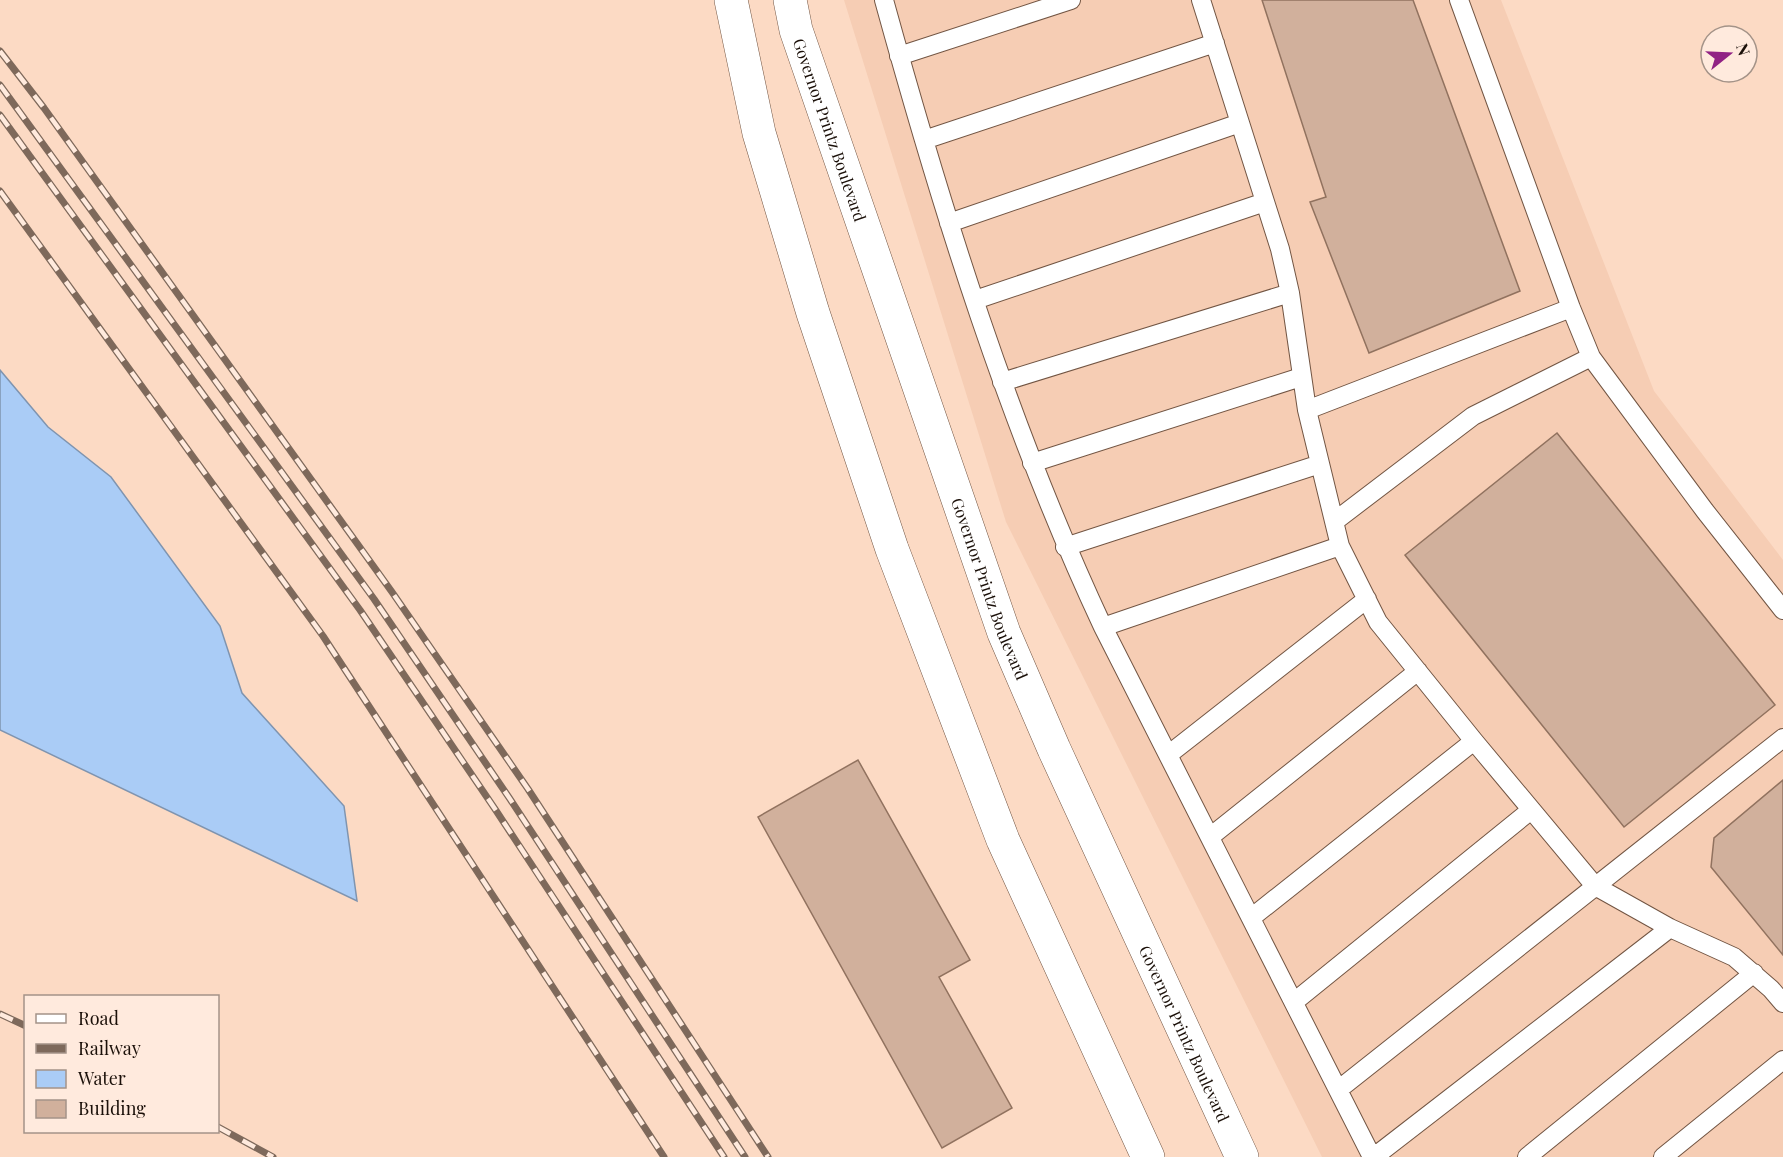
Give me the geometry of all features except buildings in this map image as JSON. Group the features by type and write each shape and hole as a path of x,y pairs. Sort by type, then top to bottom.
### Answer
{"main road":[{"path":"731,0 759,133 813,313 892,549 1003,840 1148,1157"},
{"name":"Governor Printz Boulevard","path":"790,0 796,30 1005,633 1054,749 1242,1157"}],"lane":[{"path":"884,0 949,223 1002,382 1065,547 1103,627 1373,1157 1670,928"},
{"path":"899,56 1071,0"},
{"path":"1201,0 1280,249 1290,292 1307,410 1341,546 1378,622 1595,886 1670,928 1734,957 1754,973 1783,1003"},
{"path":"1459,0 1570,308 1590,357 1705,511 1783,610"},
{"path":"924,140 1215,43"},
{"path":"949,223 1240,123"},
{"path":"975,300 1265,202"},
{"path":"1002,382 1290,292"},
{"path":"1307,410 1570,308"},
{"path":"1335,521 1473,416 1590,357"},
{"path":"1032,463 1301,377"},
{"path":"1065,547 1320,464"},
{"path":"1103,627 1341,546"},
{"path":"1168,755 1367,598"},
{"path":"1210,837 1418,671"},
{"path":"1338,1090 1783,738"},
{"path":"1251,918 1474,741"},
{"path":"1294,1002 1531,810"},
{"path":"1527,1157 1754,973"},
{"path":"1663,1157 1783,1060"}],"shaded area":[{"path":"844,0 1501,0 1654,391 1783,560 1783,1157 1322,1157 1006,522"}],"water":[{"path":"0,370 48,427 111,477 220,626 242,693 344,806 357,901 0,730"}],"railway":[{"path":"0,51 44,108 392,592 528,789 768,1157"},
{"path":"0,85 374,599 510,799 745,1157"},
{"path":"0,115 360,610 495,809 724,1157"},
{"path":"0,191 323,636 664,1157"},
{"path":"0,1014 24,1025"},
{"path":"219,1128 273,1157"}]}
